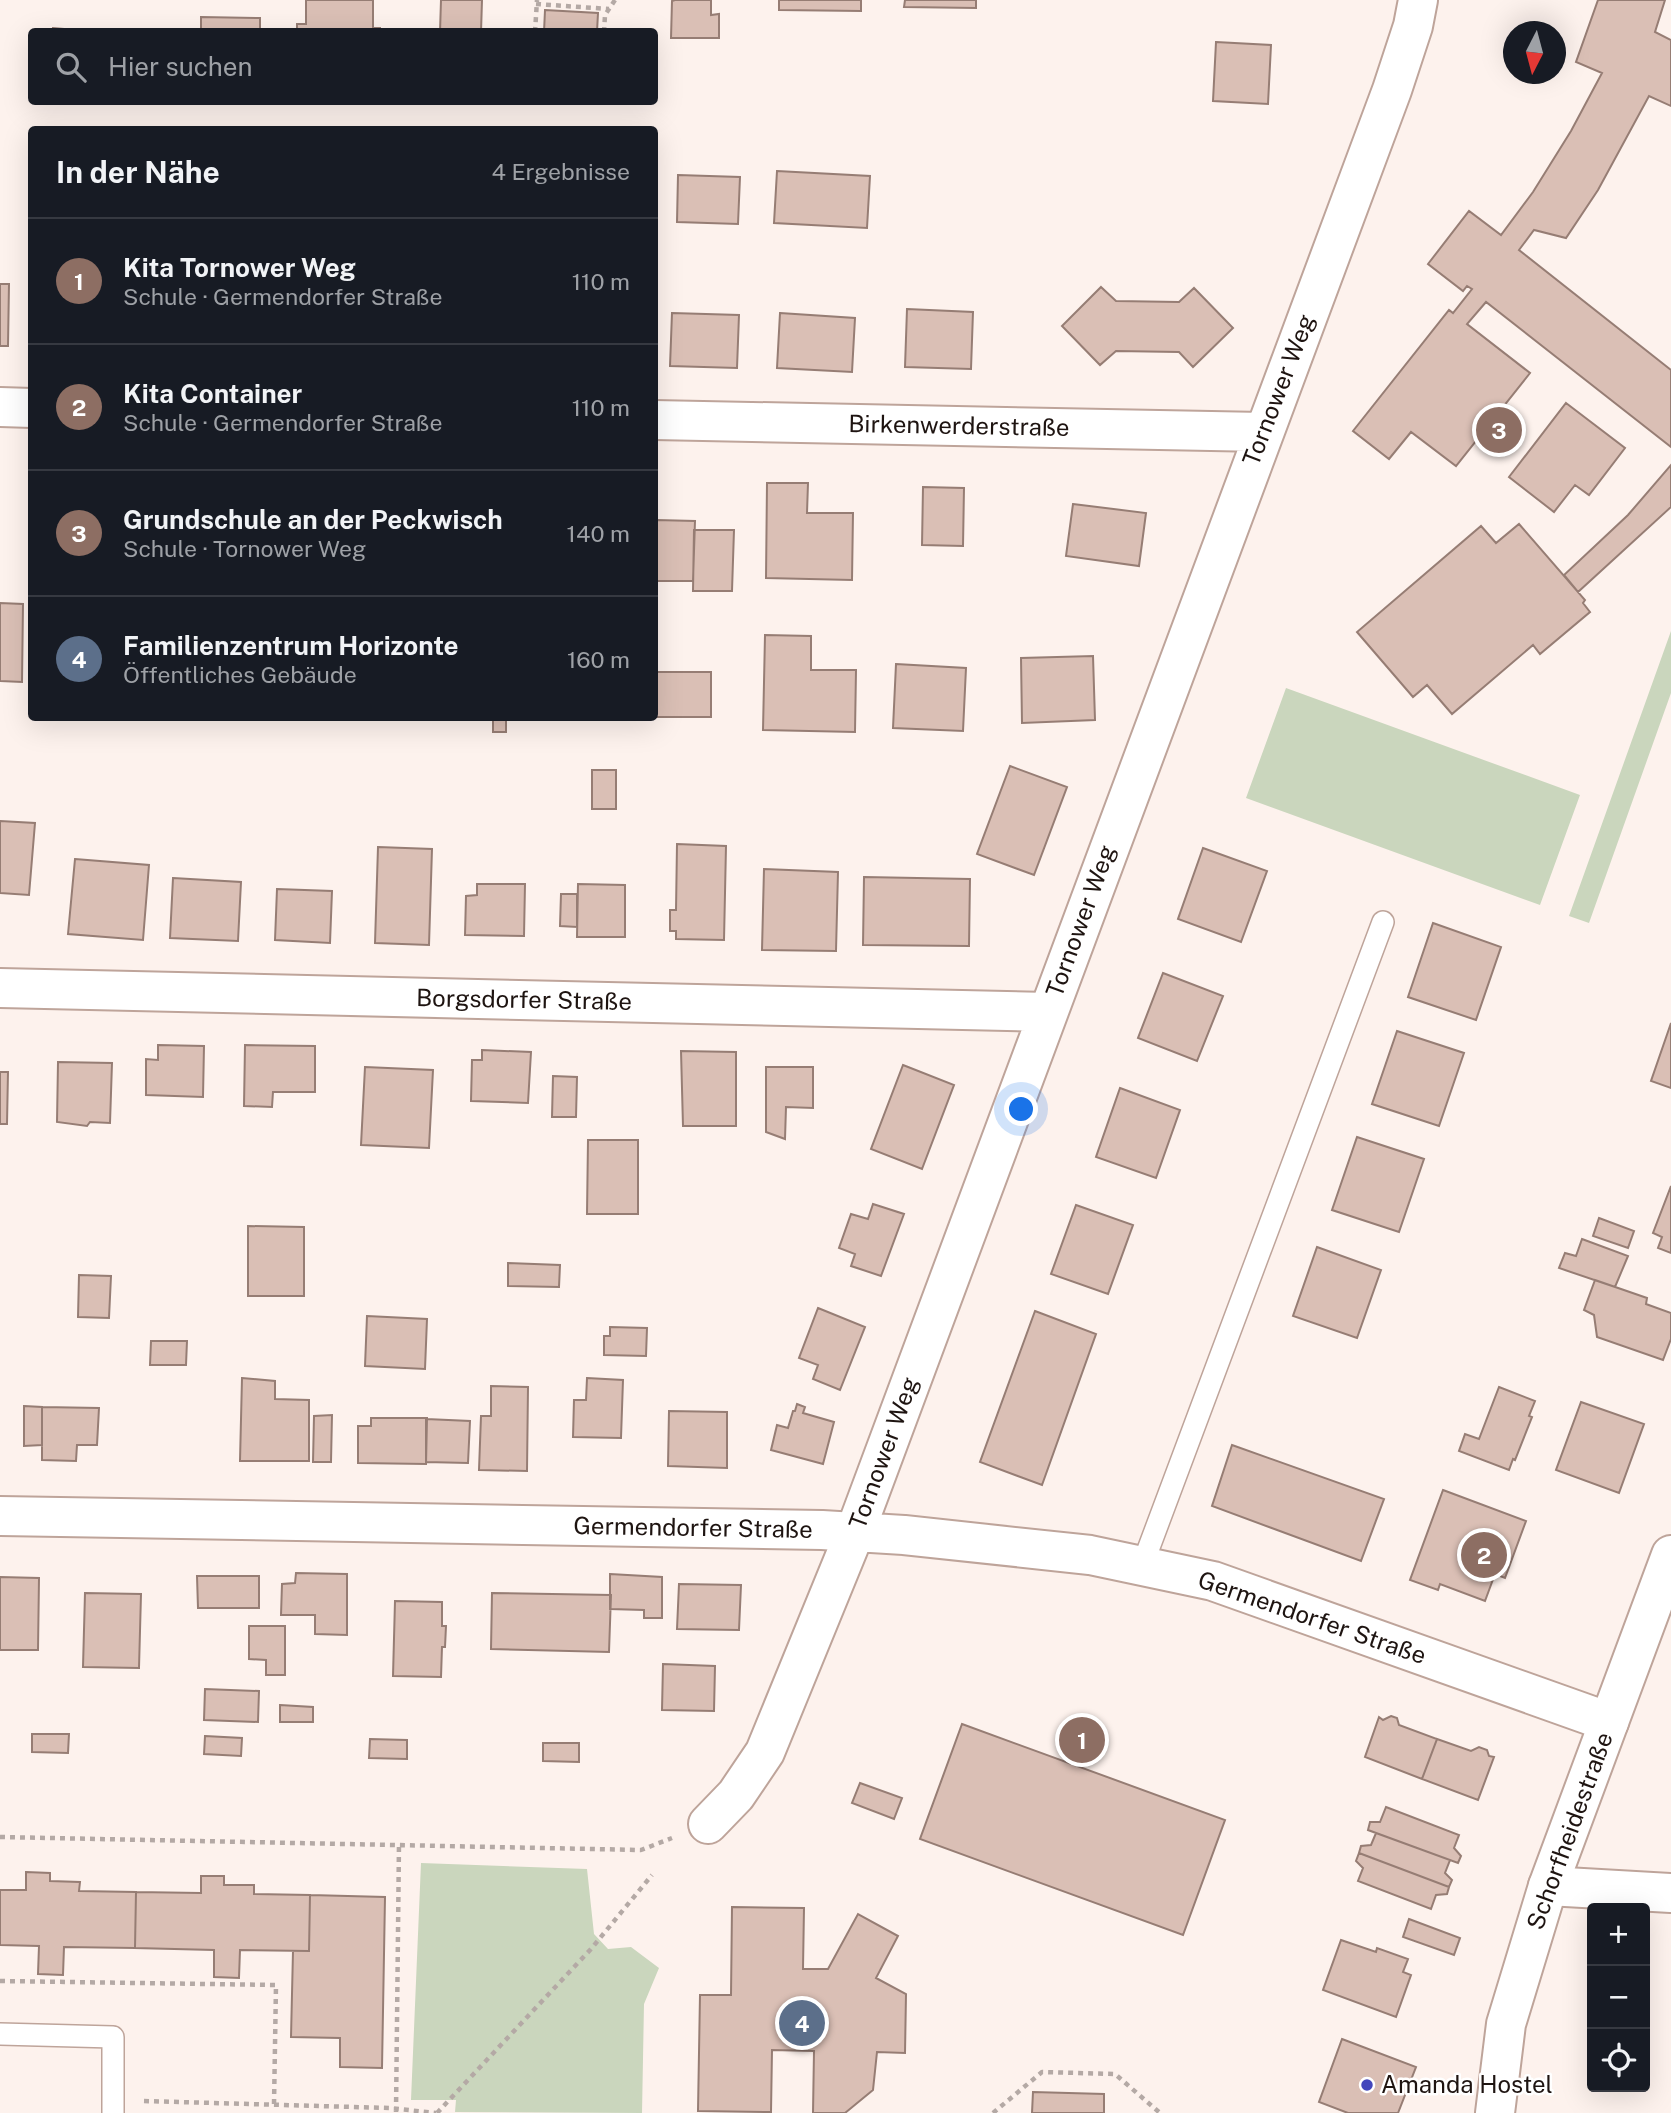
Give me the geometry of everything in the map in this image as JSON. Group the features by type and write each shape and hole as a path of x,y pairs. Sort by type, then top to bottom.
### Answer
{"street":[{"name":"Tornower Weg","path":"708,1824 736,1796 765,1752 855,1532 1392,90 1413,26 1418,0"},
{"path":"0,407 28,408"},
{"name":"Birkenwerderstraße","path":"658,420 1264,432"},
{"name":"Borgsdorfer Straße","path":"0,988 1048,1012"},
{"name":"Germendorfer Straße","path":"0,1516 855,1532 1077,1553 1213,1581 1609,1723"},
{"name":"Schorfheidestraße","path":"1495,2113 1506,2024 1548,1885 1671,1555"},
{"path":"1548,1885 1671,1894"}],"lane":[{"path":"1142,1566 1383,922"},
{"path":"0,2034 113,2037 113,2106"}],"path":[{"path":"604,28 605,15 615,0"},
{"path":"535,28 536,2 609,9"},
{"path":"0,1837 641,1850"},
{"path":"396,2112 399,1843"},
{"path":"113,2106 274,2105 379,2108 396,2112 437,2113 591,1949 652,1875"},
{"path":"0,1981 276,1985 274,2105"},
{"path":"993,2113 1042,2072 1115,2074 1160,2113"}],"green space":[{"path":"1671,631 1671,693 1589,923 1569,916"},
{"path":"1286,688 1580,795 1540,905 1246,798"},
{"path":"421,1863 587,1869 594,1934 608,1949 631,1947 659,1968 644,2004 642,2113 455,2112 456,2100 411,2100"}],"building":[{"path":"306,0 373,0 373,28 297,28 297,24 306,24"},
{"path":"441,0 482,0 481,28 440,28"},
{"path":"711,0 711,15 719,14 719,38 671,38 672,1"},
{"path":"779,0 861,0 861,11 779,10"},
{"path":"905,0 976,0 976,8 904,7"},
{"path":"1598,0 1665,0 1655,32 1671,40 1671,106 1649,96 1598,190 1566,238 1534,230 1519,250 1671,370 1671,447 1486,302 1467,324 1530,373 1456,466 1411,432 1389,459 1353,431 1449,310 1453,313 1472,289 1467,286 1463,291 1428,264 1469,211 1501,235 1533,192 1571,131 1602,73 1576,62"},
{"path":"545,10 598,13 597,28 544,28"},
{"path":"201,17 260,18 260,28 201,28"},
{"path":"1216,42 1271,45 1268,104 1213,101"},
{"path":"777,171 870,176 867,228 774,223"},
{"path":"678,175 740,177 738,224 677,222"},
{"path":"0,284 9,284 8,346 0,346"},
{"path":"1101,287 1116,301 1179,302 1194,288 1233,328 1193,367 1179,352 1116,351 1100,365 1062,326"},
{"path":"907,309 973,312 971,369 905,367"},
{"path":"672,313 739,315 737,368 670,366"},
{"path":"780,313 855,318 852,372 777,368"},
{"path":"1566,403 1625,448 1589,495 1575,485 1554,512 1509,477"},
{"path":"1671,465 1671,507 1578,592 1564,575 1628,515"},
{"path":"767,483 808,483 807,513 853,513 852,580 766,578"},
{"path":"923,487 964,488 963,546 922,545"},
{"path":"1073,504 1146,513 1139,566 1066,556"},
{"path":"658,520 695,521 693,581 658,581"},
{"path":"1519,524 1585,600 1583,603 1590,612 1540,654 1533,645 1452,714 1427,685 1413,697 1357,632 1481,526 1496,543"},
{"path":"694,530 734,530 732,591 693,591"},
{"path":"0,603 23,604 22,682 0,681"},
{"path":"765,635 811,636 811,670 856,670 855,732 763,730"},
{"path":"1093,656 1095,720 1022,723 1021,658"},
{"path":"896,664 966,668 963,731 893,728"},
{"path":"658,672 711,672 711,717 658,717"},
{"path":"493,721 506,721 506,732 493,732"},
{"path":"1010,766 1067,787 1034,875 977,854"},
{"path":"592,770 616,770 616,809 592,809"},
{"path":"0,821 35,823 29,895 0,893"},
{"path":"677,844 726,846 724,940 676,939 676,931 670,931 670,910 676,910"},
{"path":"378,847 432,849 429,945 375,943"},
{"path":"1203,848 1267,871 1241,942 1178,919"},
{"path":"75,859 149,865 143,940 68,934"},
{"path":"764,869 838,872 836,951 762,950"},
{"path":"864,877 970,879 969,946 863,945"},
{"path":"173,878 241,882 238,941 170,938"},
{"path":"477,884 525,884 524,936 465,935 466,896 477,895"},
{"path":"578,884 625,885 625,937 577,937"},
{"path":"277,889 332,891 330,943 275,940"},
{"path":"561,894 577,894 577,927 560,926"},
{"path":"1433,923 1501,947 1476,1020 1408,997"},
{"path":"1163,973 1223,996 1197,1061 1138,1038"},
{"path":"1671,1023 1671,1088 1651,1081"},
{"path":"1397,1031 1464,1053 1439,1126 1372,1104"},
{"path":"158,1045 204,1046 203,1097 146,1095 146,1059 158,1060"},
{"path":"245,1045 315,1046 315,1092 273,1092 272,1107 244,1106"},
{"path":"482,1050 531,1052 528,1103 471,1101 472,1060 482,1060"},
{"path":"681,1051 736,1052 736,1126 683,1126"},
{"path":"58,1062 112,1063 110,1123 90,1122 87,1126 57,1122"},
{"path":"903,1065 954,1085 922,1169 871,1149"},
{"path":"365,1067 433,1070 429,1148 361,1145"},
{"path":"766,1067 813,1067 813,1108 786,1107 785,1139 766,1132"},
{"path":"0,1072 8,1072 7,1124 0,1124"},
{"path":"553,1076 577,1077 576,1117 552,1117"},
{"path":"1120,1088 1180,1110 1156,1178 1096,1157"},
{"path":"1357,1137 1424,1159 1399,1232 1332,1210"},
{"path":"588,1140 638,1140 638,1214 587,1214"},
{"path":"1671,1186 1671,1253 1658,1248 1662,1237 1653,1233"},
{"path":"873,1204 904,1214 881,1276 851,1266 855,1254 839,1248 851,1214 868,1219"},
{"path":"1076,1205 1133,1225 1108,1294 1051,1274"},
{"path":"1599,1218 1634,1231 1628,1248 1593,1236"},
{"path":"248,1226 304,1227 304,1296 248,1296"},
{"path":"1582,1239 1628,1256 1615,1287 1559,1268 1565,1253 1576,1256"},
{"path":"1317,1247 1381,1270 1357,1338 1293,1316"},
{"path":"508,1263 560,1265 559,1287 508,1286"},
{"path":"79,1275 111,1276 109,1318 78,1317"},
{"path":"1595,1280 1647,1298 1646,1304 1671,1313 1671,1339 1663,1360 1597,1337 1594,1315 1584,1310"},
{"path":"818,1308 865,1327 840,1390 813,1379 818,1365 799,1358"},
{"path":"1035,1311 1096,1334 1042,1485 980,1462"},
{"path":"367,1316 427,1319 425,1369 365,1366"},
{"path":"610,1327 647,1328 646,1356 604,1355 604,1336 610,1336"},
{"path":"151,1341 187,1341 186,1365 150,1365"},
{"path":"242,1378 275,1381 275,1399 309,1400 309,1461 240,1461"},
{"path":"587,1378 623,1380 621,1438 573,1437 574,1400 586,1400"},
{"path":"491,1386 528,1387 527,1471 479,1470 481,1416 491,1416"},
{"path":"1499,1387 1535,1401 1529,1416 1532,1417 1509,1470 1459,1451 1465,1434 1479,1439"},
{"path":"1581,1402 1644,1424 1619,1493 1556,1470"},
{"path":"797,1404 805,1407 803,1413 834,1422 823,1464 771,1450 777,1425 788,1428"},
{"path":"24,1406 42,1407 42,1445 24,1446"},
{"path":"42,1407 99,1408 97,1445 77,1445 76,1461 42,1460"},
{"path":"669,1411 727,1412 727,1468 668,1466"},
{"path":"332,1415 331,1462 313,1462 314,1416"},
{"path":"371,1418 427,1418 426,1464 358,1463 358,1426 371,1426"},
{"path":"426,1419 470,1421 468,1463 426,1462"},
{"path":"1232,1445 1384,1499 1361,1561 1212,1506"},
{"path":"1443,1490 1526,1521 1505,1578 1495,1574 1485,1601 1440,1584 1438,1590 1410,1580"},
{"path":"296,1573 347,1574 347,1635 315,1634 315,1615 281,1615 282,1584 295,1583"},
{"path":"610,1574 662,1577 662,1618 644,1618 644,1610 610,1609"},
{"path":"197,1576 259,1576 259,1608 198,1608"},
{"path":"0,1577 39,1578 38,1650 0,1650"},
{"path":"679,1584 741,1585 739,1630 677,1629"},
{"path":"85,1593 141,1594 139,1668 83,1667"},
{"path":"492,1593 611,1595 609,1652 491,1649"},
{"path":"395,1601 442,1602 442,1626 446,1626 441,1677 393,1676"},
{"path":"249,1626 285,1626 285,1675 266,1675 266,1660 249,1659"},
{"path":"663,1664 715,1666 714,1711 662,1710"},
{"path":"205,1689 259,1691 258,1722 204,1720"},
{"path":"280,1705 313,1707 313,1722 280,1722"},
{"path":"1391,1716 1397,1718 1399,1725 1437,1739 1422,1779 1365,1757 1379,1717 1383,1720"},
{"path":"962,1724 1225,1820 1183,1935 920,1839"},
{"path":"32,1734 69,1734 68,1753 32,1752"},
{"path":"205,1736 242,1738 241,1756 204,1754"},
{"path":"370,1739 407,1740 407,1759 369,1758"},
{"path":"1437,1739 1471,1751 1479,1747 1494,1757 1478,1800 1422,1779"},
{"path":"543,1743 579,1743 579,1762 543,1761"},
{"path":"860,1783 902,1798 894,1819 852,1803"},
{"path":"1386,1807 1459,1835 1454,1848 1461,1856 1458,1863 1368,1830 1370,1822 1380,1822"},
{"path":"1376,1833 1450,1860 1445,1873 1452,1880 1449,1887 1359,1853 1361,1846 1371,1845"},
{"path":"1359,1853 1449,1887 1447,1894 1436,1895 1431,1909 1358,1881 1363,1868 1356,1861"},
{"path":"26,1872 50,1873 50,1881 80,1882 79,1891 136,1892 135,1948 64,1947 63,1975 38,1974 39,1946 0,1945 0,1890 26,1890"},
{"path":"201,1876 224,1876 224,1885 254,1885 254,1894 310,1895 309,1951 240,1950 239,1978 214,1977 214,1950 135,1948 136,1892 201,1893"},
{"path":"310,1895 385,1897 382,2068 340,2067 340,2038 291,2037 293,1951 309,1951"},
{"path":"732,1907 804,1908 803,1969 828,1969 858,1914 898,1936 876,1978 906,1994 905,2053 877,2052 873,2090 845,2113 813,2113 814,2051 772,2050 771,2112 698,2111 700,1995 731,1995"},
{"path":"1409,1919 1460,1938 1454,1955 1403,1937"},
{"path":"1341,1940 1376,1952 1377,1948 1408,1959 1403,1972 1411,1975 1396,2017 1323,1990"},
{"name":"Amanda Hostel","path":"1342,2039 1416,2067 1398,2113 1348,2113 1319,2102"},
{"path":"1033,2092 1104,2094 1104,2113 1032,2113"}],"place":[{"name":"Grundschule an der Peckwisch","path":"1499,430"},
{"name":"Kita Container","path":"1484,1555"},
{"name":"Kita Tornower Weg","path":"1082,1740"},
{"name":"Familienzentrum Horizonte","path":"802,2023"},
{"name":"Amanda Hostel","path":"1367,2085"}]}
